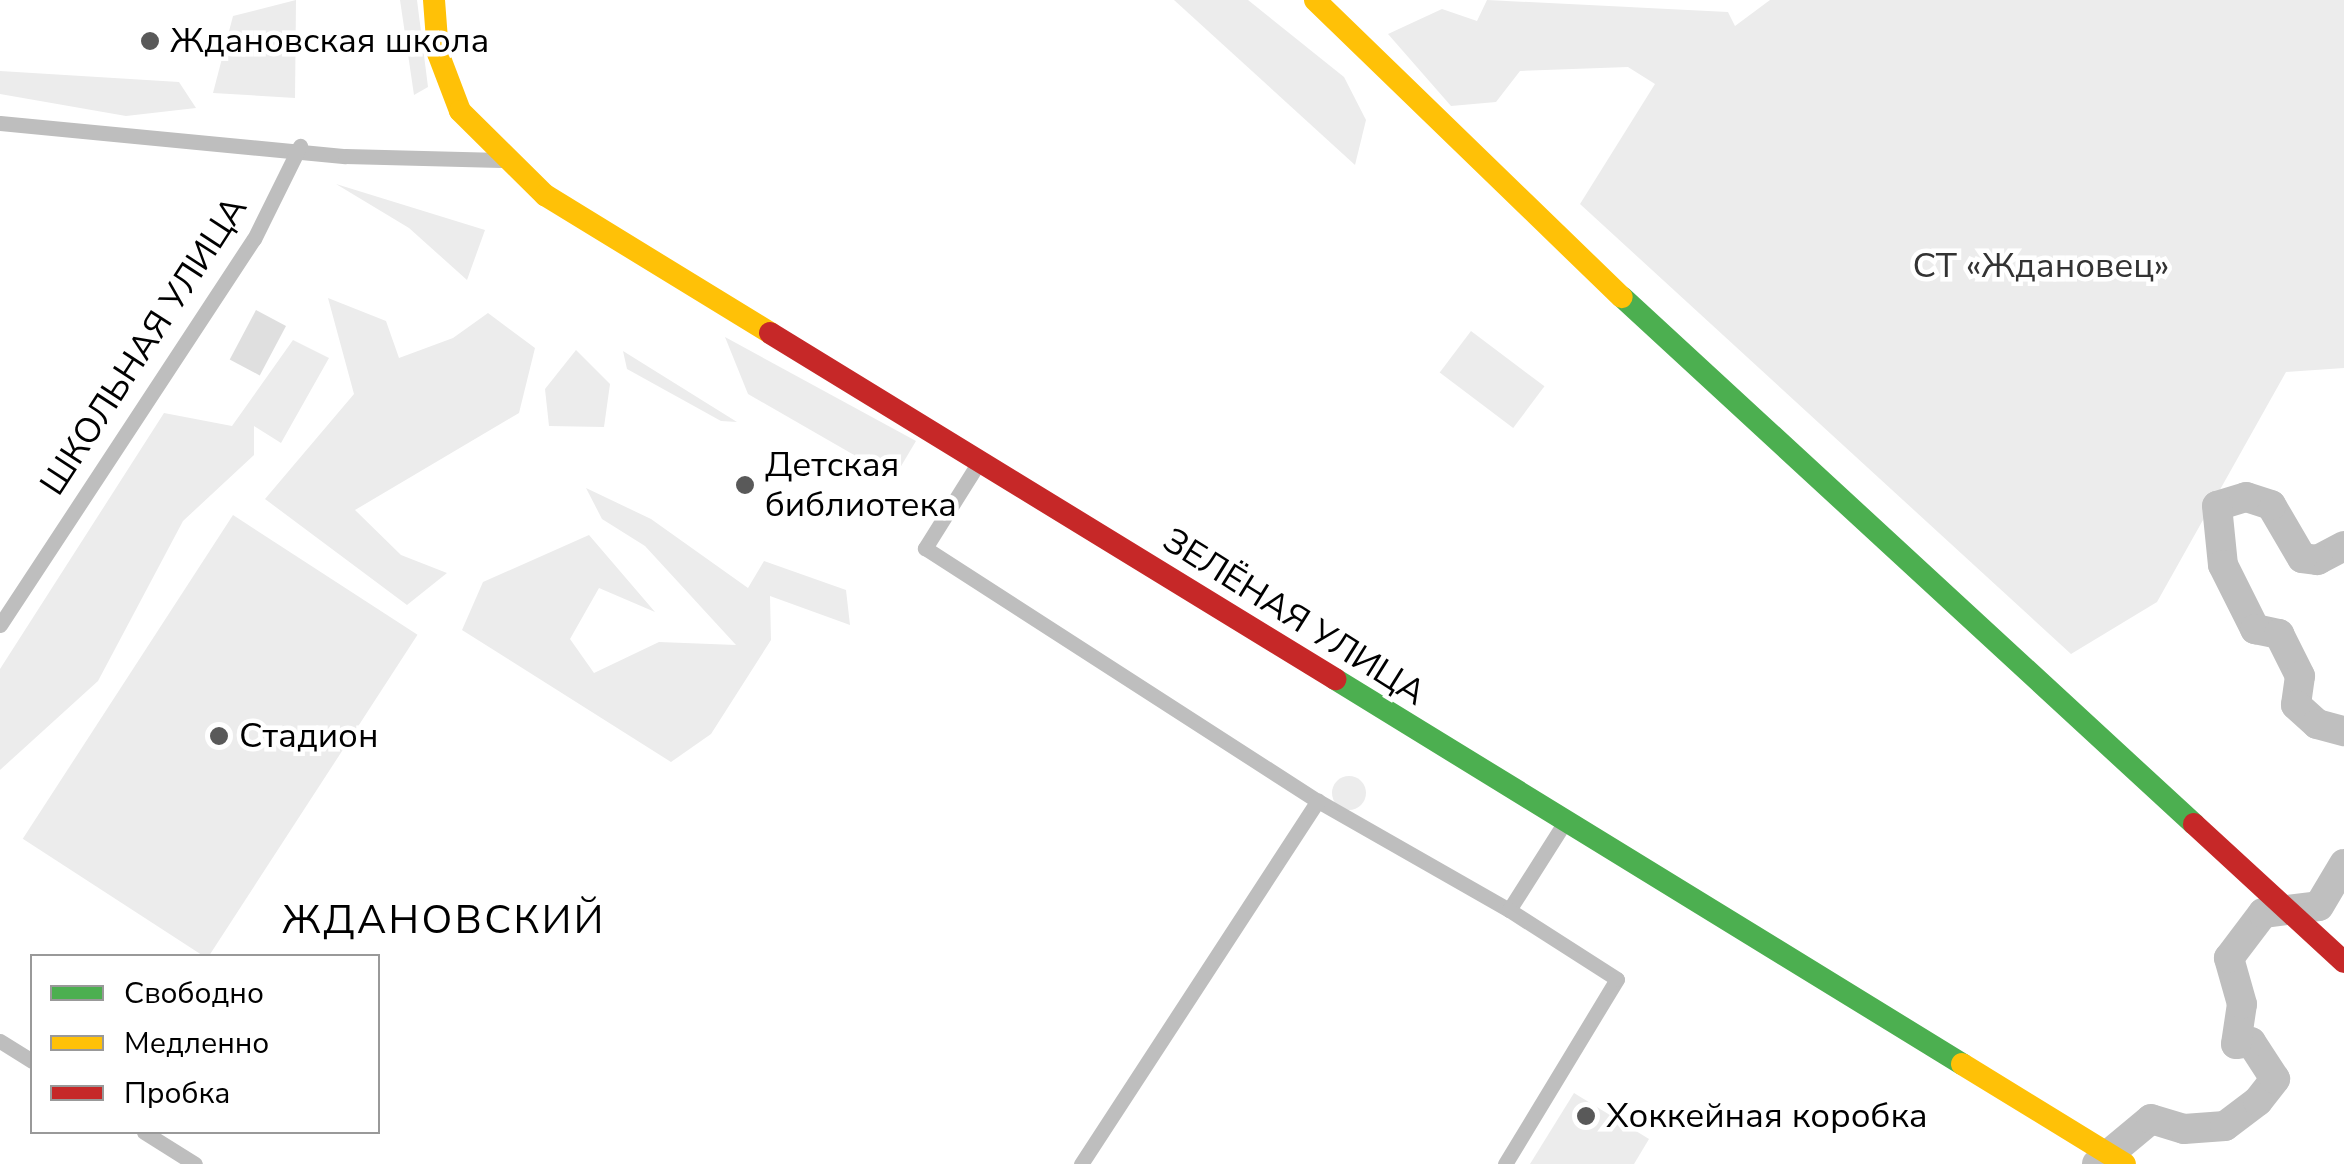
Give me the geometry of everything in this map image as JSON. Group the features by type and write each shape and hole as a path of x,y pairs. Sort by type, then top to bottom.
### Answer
{"street":[{"name":"ЗЕЛЁНАЯ УЛИЦА","path":"434,0 444,78 460,111 501,160 545,195 1563,825 2125,1164"},
{"path":"1315,0 1466,152 2344,962"},
{"path":"0,123 300,146 345,156 501,160"},
{"name":"ШКОЛЬНАЯ УЛИЦА","path":"0,625 254,239 300,146"},
{"path":"979,462 925,548 1318,801 1510,910 1617,979 1504,1164"},
{"path":"1081,1164 1318,801"},
{"path":"1510,910 1563,825"},
{"path":"0,1041 30,1060"},
{"path":"147,1134 195,1164"}],"green space":[{"path":"296,0 295,98 213,93 233,16"},
{"path":"400,0 417,0 428,87 414,95"},
{"path":"1174,0 1248,0 1344,77 1366,120 1355,165"},
{"name":"СТ «Ждановец»","path":"1487,0 1728,12 1735,26 1770,0 2344,0 2344,368 2286,372 2157,602 2071,654 1580,204 1655,84 1628,67 1520,71 1496,102 1451,106 1388,34 1442,9 1477,21"},
{"path":"0,71 179,82 196,108 126,116 0,94"},
{"path":"336,184 485,230 467,280 409,228"},
{"path":"328,298 386,321 399,358 453,338 488,313 535,348 519,413 355,510 401,555 447,573 407,605 265,499 354,394"},
{"path":"1471,331 1544,386 1513,428 1440,373"},
{"path":"725,337 916,441 894,478 748,394"},
{"path":"293,340 329,358 281,443 254,426 254,455 183,521 98,681 0,770 0,669 164,413 232,426"},
{"path":"576,350 610,384 604,427 549,426 545,389"},
{"path":"623,351 737,422 721,421 627,369"},
{"path":"586,488 651,519 748,588 764,561 846,590 850,625 770,596 771,640 711,734 671,762 462,630 483,582 589,535 655,612 599,588 570,639 594,673 659,642 736,645 645,546 602,519"},
{"name":"Стадион","path":"233,515 418,635 210,954 200,954 23,839"},
{"path":"1349,776 1361,781 1366,793 1361,805 1349,810 1337,805 1332,793 1337,781"},
{"name":"Хоккейная коробка","path":"1574,1093 1649,1139 1634,1164 1530,1164"}],"building":[{"path":"256,310 286,326 260,375 230,359"}],"waterway":[{"path":"2344,546 2318,560 2302,558 2271,505 2246,497 2217,506 2223,565 2255,629 2279,634 2300,676 2296,705 2317,724 2344,731"},
{"path":"2097,1164 2151,1119 2184,1129 2225,1126 2258,1101 2275,1079 2251,1042 2236,1044 2242,1004 2229,958 2263,913 2319,906 2344,864"}],"traffic: fast":[{"path":"1622,297 2194,824"},
{"path":"1335,679 1962,1064"}],"traffic: slow":[{"path":"434,0 438,53 460,111 545,195 770,333"},
{"path":"1315,0 1622,297"},
{"path":"1962,1064 2125,1164"}],"traffic: jam":[{"path":"770,333 1335,679"},
{"path":"2194,824 2344,962"}],"place":[{"name":"Ждановская школа","path":"150,41"},
{"name":"Детская библиотека","path":"745,485"},
{"name":"Стадион","path":"219,736"},
{"name":"Хоккейная коробка","path":"1586,1116"}],"district":[{"name":"ЖДАНОВСКИЙ","path":"444,920"}]}
